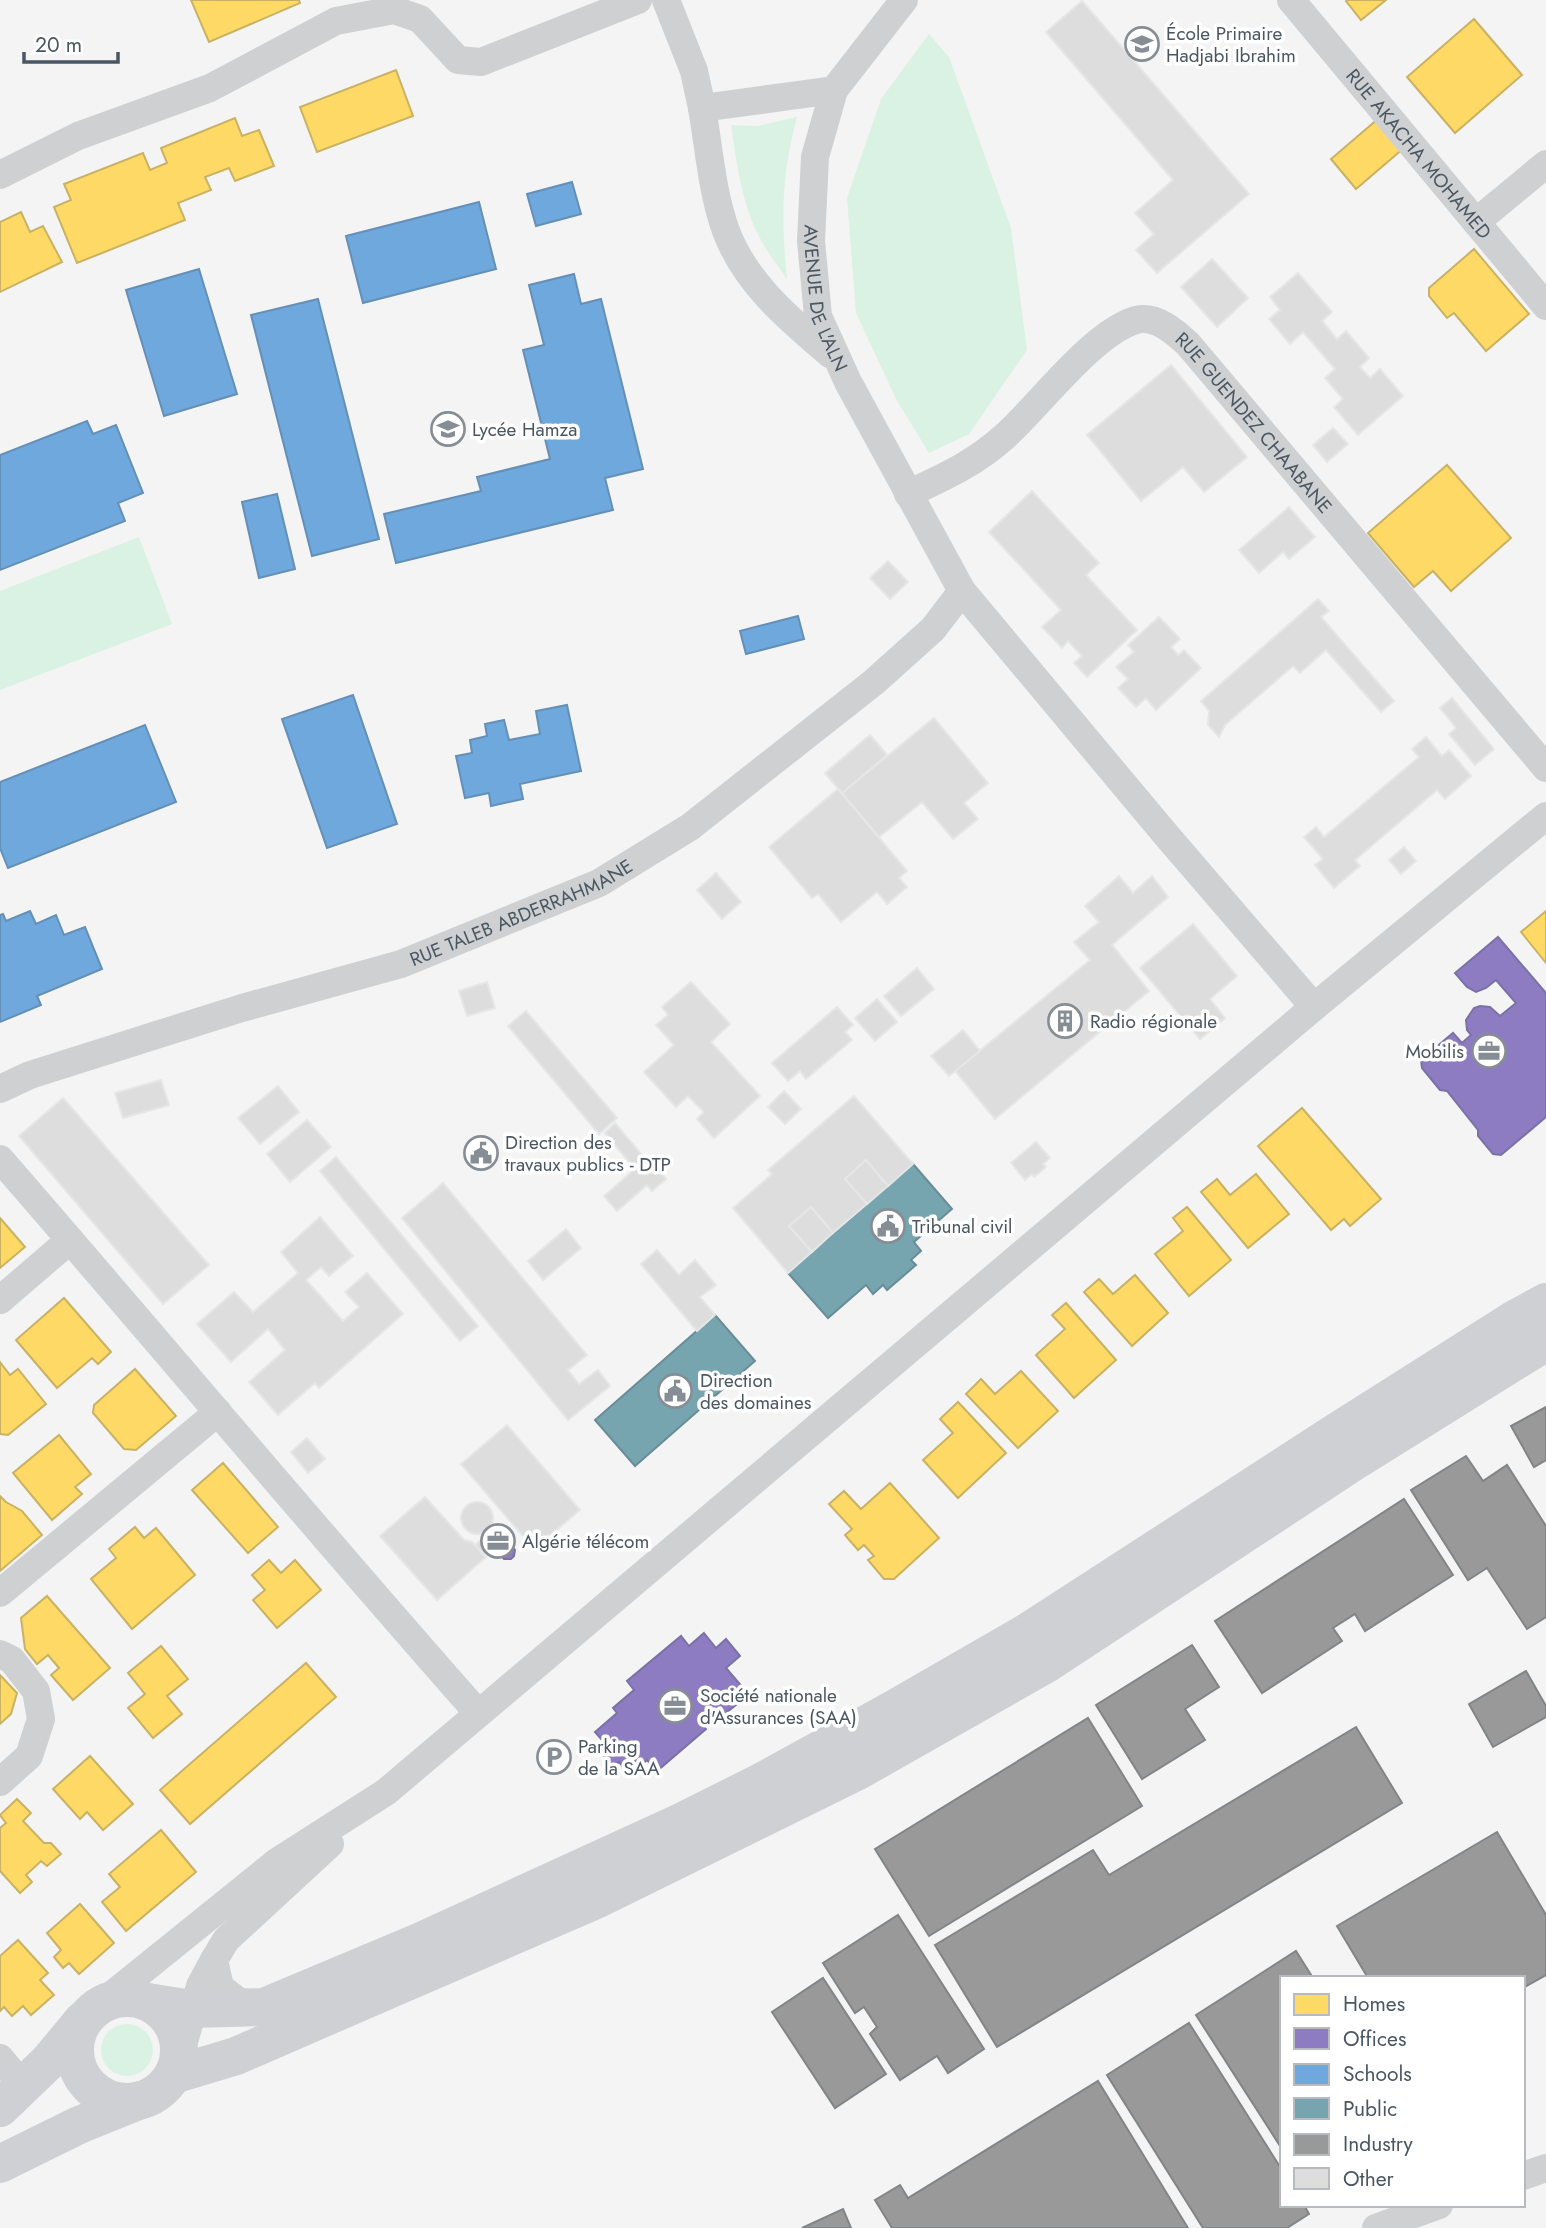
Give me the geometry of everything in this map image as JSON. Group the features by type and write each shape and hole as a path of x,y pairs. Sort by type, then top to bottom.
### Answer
{"main road":[{"path":"8,2084 49,2061 91,2013 113,1999 130,1998 192,2009 264,2007 419,1942 681,1822 761,1782 1029,1631 1341,1428 1546,1302"},
{"path":"0,2164 166,2078 236,2056 548,1921 858,1770 1048,1663 1358,1459 1546,1342"},
{"path":"91,2013 78,2034 75,2050 78,2067 86,2082 98,2093 114,2100 130,2102 166,2078 178,2041 173,2025 162,2011 147,2002"}],"street":[{"path":"0,175 78,136 210,88 331,11 394,10 420,19 458,60 481,62 638,0"},
{"path":"666,0 694,71 726,231 743,264 784,315 835,358"},
{"name":"AVENUE DE L'ALN","path":"904,0 834,90 815,157 811,241 818,316 835,358 962,591 1314,1007"},
{"name":"RUE AKACHA MOHAMED","path":"1291,0 1546,306"},
{"path":"702,108 834,90"},
{"path":"1476,222 1546,164"},
{"name":"RUE GUENDEZ CHAABANE","path":"908,494 972,463 1006,435 1093,348 1123,326 1139,319 1171,328 1188,344 1546,768"},
{"name":"RUE TALEB ABDERRAHMANE","path":"0,1089 30,1075 242,1008 401,964 599,883 690,827 874,682 933,629 962,591"},
{"path":"166,2078 200,1986 226,1940 386,1792 1314,1007 1546,816"},
{"path":"0,1159 372,1594 478,1713"},
{"path":"0,1300 70,1240"},
{"path":"0,1593 218,1412"},
{"path":"0,1654 12,1660 36,1691 41,1719 29,1756 0,1782"},
{"path":"91,2013 278,1861 386,1792"},
{"path":"214,1960 220,1987 238,2001 264,2007"},
{"path":"1525,2175 1546,2168"},
{"path":"1376,2228 1434,2207"}],"green space":[{"path":"929,34 949,57 1011,228 1027,350 969,434 929,453 896,399 856,313 847,198 881,99"},
{"path":"797,117 785,179 784,236 787,279 755,229 741,185 731,125 758,126"},
{"path":"139,537 172,624 0,690 0,591"},
{"path":"127,2024 137,2026 145,2032 151,2040 151,2060 145,2068 137,2074 127,2076 117,2074 109,2068 103,2060 101,2050 103,2040 109,2032 117,2026"}],"building: Homes":[{"path":"191,0 299,0 300,3 209,42"},
{"path":"1347,0 1386,0 1361,20"},
{"path":"1474,19 1522,75 1455,133 1407,77"},
{"path":"396,70 413,116 317,152 300,107"},
{"path":"235,118 242,136 259,130 274,166 235,181 229,168 205,177 211,190 178,203 185,220 77,263 54,207 71,200 64,184 143,153 150,170 167,163 161,148"},
{"path":"1379,118 1404,148 1356,189 1331,159"},
{"path":"21,212 30,232 43,226 62,262 0,292 0,222"},
{"path":"1474,249 1529,314 1486,351 1454,313 1447,318 1429,296 1429,288"},
{"path":"1447,465 1511,538 1451,591 1433,571 1414,587 1368,533"},
{"path":"1546,911 1546,963 1521,932"},
{"path":"1302,1108 1381,1199 1350,1226 1344,1219 1331,1230 1258,1146"},
{"path":"1256,1174 1289,1214 1248,1248 1201,1192 1217,1179 1230,1195"},
{"path":"1187,1207 1231,1260 1189,1296 1155,1254 1183,1231 1173,1218"},
{"path":"0,1218 25,1247 0,1268"},
{"path":"1135,1275 1168,1313 1132,1346 1084,1292 1099,1279 1113,1294"},
{"path":"64,1298 111,1352 98,1364 92,1358 57,1388 16,1340"},
{"path":"1066,1303 1116,1360 1074,1398 1036,1355 1065,1329 1052,1315"},
{"path":"0,1362 10,1375 18,1369 46,1404 8,1435 0,1434"},
{"path":"135,1369 176,1416 136,1450 124,1449 93,1413 94,1405"},
{"path":"1021,1371 1058,1411 1018,1448 966,1394 981,1379 995,1394"},
{"path":"958,1402 1006,1453 958,1498 923,1460 953,1433 940,1419"},
{"path":"59,1435 91,1474 75,1487 82,1494 52,1520 13,1473"},
{"path":"223,1463 278,1527 248,1553 192,1490"},
{"path":"890,1483 939,1538 894,1579 884,1579 868,1560 874,1556 864,1545 858,1550 845,1535 852,1529 829,1504 844,1491 861,1509"},
{"path":"0,1496 22,1511 42,1535 0,1571"},
{"path":"135,1527 144,1538 156,1528 195,1575 132,1629 91,1579 116,1558 109,1549"},
{"path":"269,1560 281,1573 295,1560 321,1590 277,1628 253,1600 265,1590 252,1575"},
{"path":"47,1596 110,1668 73,1700 51,1675 59,1668 48,1655 37,1664 25,1649 21,1618"},
{"path":"161,1646 188,1679 167,1696 182,1714 153,1738 128,1708 145,1694 128,1673"},
{"path":"306,1663 336,1697 190,1824 160,1790"},
{"path":"0,1675 17,1693 11,1714 0,1724"},
{"path":"90,1756 133,1804 103,1830 87,1812 80,1819 53,1789"},
{"path":"17,1799 31,1813 23,1821 44,1843 51,1843 61,1854 47,1866 41,1861 26,1875 32,1882 20,1893 0,1871 0,1828 6,1823 0,1815"},
{"path":"161,1830 196,1872 126,1931 102,1902 120,1887 109,1874"},
{"path":"80,1904 114,1943 79,1974 69,1963 63,1968 54,1957 61,1950 47,1933"},
{"path":"18,1940 48,1973 40,1980 54,1995 31,2015 23,2006 12,2016 4,2007 0,2011 0,1956"}],"building: Offices":[{"name":"Mobilis","path":"1498,937 1546,993 1546,1117 1501,1155 1493,1154 1447,1091 1440,1090 1422,1068 1421,1060 1453,1033 1462,1043 1471,1035 1467,1030 1466,1020 1474,1008 1490,1007 1500,1016 1516,1003 1496,980 1476,992 1467,987 1455,973"},
{"name":"Algérie télécom","path":"495,1527 515,1550 511,1559 504,1559 484,1537 486,1532"},
{"name":"Société nationale d'Assurances (SAA)","path":"704,1633 716,1648 726,1639 740,1656 726,1668 744,1689 733,1699 737,1704 722,1716 716,1709 701,1722 706,1729 657,1771 647,1760 630,1775 619,1762 613,1767 597,1747 604,1742 595,1732 617,1713 613,1708 634,1690 627,1681 681,1636 689,1646"}],"building: Schools":[{"path":"572,182 581,214 536,226 527,194"},
{"path":"479,202 496,269 363,303 346,236"},
{"path":"199,269 237,394 164,416 126,290"},
{"path":"574,274 581,304 601,299 643,469 605,478 613,510 396,563 384,514 481,491 477,477 550,459 523,350 544,345 529,285"},
{"path":"318,299 379,539 312,556 251,315"},
{"path":"87,421 93,434 116,425 143,493 118,503 125,521 0,570 0,455"},
{"path":"277,494 295,569 259,578 242,502"},
{"path":"798,616 804,639 746,654 740,631"},
{"path":"353,695 397,824 327,848 282,719"},
{"path":"567,705 581,771 520,784 523,799 491,806 489,793 465,798 456,756 472,753 470,740 487,736 485,724 504,720 509,740 540,734 536,711"},
{"path":"145,725 176,802 8,868 0,848 0,782"},
{"path":"30,911 36,924 56,915 64,935 85,927 102,969 37,996 41,1005 0,1022 0,915 3,914 6,921"}],"building: Public":[{"name":"Tribunal civil","path":"913,1164 952,1209 914,1242 921,1251 911,1260 916,1265 887,1290 883,1285 873,1294 866,1285 828,1318 788,1273"},
{"name":"Direction des domaines","path":"715,1315 755,1361 635,1466 595,1420"}],"building: Industry":[{"path":"1546,1407 1546,1460 1534,1467 1511,1426"},
{"path":"1466,1456 1483,1481 1507,1465 1546,1526 1546,1617 1527,1629 1487,1568 1468,1580 1411,1490"},
{"path":"1404,1499 1453,1575 1365,1631 1355,1614 1333,1628 1342,1641 1262,1693 1215,1621"},
{"path":"1192,1645 1219,1687 1185,1709 1205,1740 1142,1779 1096,1705"},
{"path":"1526,1671 1546,1706 1546,1717 1493,1747 1469,1704"},
{"path":"1088,1718 1142,1806 929,1936 875,1849"},
{"path":"1356,1727 1402,1803 997,2047 935,1945 1093,1850 1109,1875"},
{"path":"1497,1832 1546,1915 1546,1975 1525,1987 1525,1976 1367,1976 1337,1926"},
{"path":"898,1915 984,2049 948,2073 937,2056 900,2080 870,2034 877,2027 864,2007 855,2013 823,1963"},
{"path":"1296,1951 1312,1976 1280,1976 1280,2146 1196,2015"},
{"path":"823,1978 886,2074 835,2108 772,2012"},
{"path":"1189,2023 1280,2167 1280,2207 1305,2207 1309,2214 1287,2228 1203,2228 1107,2075"},
{"path":"1098,2081 1188,2228 892,2228 875,2200 900,2185 908,2198"},
{"path":"843,2209 851,2228 802,2228"}],"building: Other":[{"path":"1082,1 1249,194 1157,273 1136,250 1154,234 1135,213 1173,180 1046,32"},
{"path":"1212,259 1248,298 1217,327 1181,287"},
{"path":"1298,273 1332,312 1322,321 1337,339 1346,331 1369,358 1360,367 1370,378 1380,369 1403,396 1358,435 1334,407 1343,399 1325,378 1335,369 1303,332 1290,344 1269,319 1280,310 1270,297"},
{"path":"1171,365 1247,457 1204,492 1183,467 1141,501 1087,435"},
{"path":"1333,428 1348,444 1327,462 1313,445"},
{"path":"1032,491 1099,563 1086,575 1137,630 1087,677 1074,663 1082,656 1068,641 1062,648 1042,627 1061,610 989,532"},
{"path":"1289,507 1315,537 1289,559 1283,552 1259,573 1239,550"},
{"path":"888,561 908,582 890,599 870,578"},
{"path":"1318,599 1329,611 1321,617 1394,701 1381,712 1326,650 1300,673 1293,666 1225,725 1219,737 1208,725 1209,711 1201,701"},
{"path":"1159,617 1180,639 1171,647 1178,655 1184,650 1201,668 1156,710 1146,698 1136,707 1118,688 1128,679 1116,667 1134,652 1128,645"},
{"path":"1452,698 1494,749 1475,765 1449,734 1456,728 1440,708"},
{"path":"934,718 988,783 964,803 978,819 953,839 922,802 879,837 842,793"},
{"path":"870,735 887,755 842,793 825,773"},
{"path":"1426,737 1442,756 1449,750 1471,776 1445,799 1437,790 1355,860 1360,866 1334,888 1315,865 1323,859 1304,837 1316,827 1324,837 1419,757 1412,749"},
{"path":"838,789 907,871 899,878 907,887 887,904 877,892 841,922 818,894 812,898 769,847"},
{"path":"1404,847 1416,861 1401,874 1389,860"},
{"path":"716,873 741,902 722,919 697,890"},
{"name":"Radio régionale","path":"1119,876 1133,893 1152,876 1168,897 1112,945 1149,991 995,1119 955,1071 1090,960 1074,942 1099,922 1085,906"},
{"path":"1193,924 1237,976 1210,999 1225,1018 1200,1039 1140,968"},
{"path":"917,968 934,989 901,1016 884,996"},
{"path":"487,982 495,1008 467,1016 459,991"},
{"path":"691,982 730,1024 711,1042 760,1096 714,1138 697,1119 704,1112 688,1096 676,1107 644,1072 674,1045 656,1025 668,1015 662,1007"},
{"path":"877,999 897,1022 875,1041 855,1018"},
{"path":"837,1007 853,1025 845,1032 852,1040 806,1079 800,1071 788,1081 772,1063"},
{"path":"526,1011 617,1118 599,1134 508,1026"},
{"path":"963,1030 980,1051 949,1076 931,1056"},
{"path":"161,1080 169,1105 123,1118 115,1093"},
{"path":"278,1086 299,1112 260,1144 238,1118"},
{"path":"784,1091 801,1109 785,1124 768,1107"},
{"path":"854,1096 913,1164 888,1186 866,1160 845,1179 867,1204 833,1233 811,1207 789,1226 812,1252 788,1273 733,1208 772,1174 768,1170"},
{"path":"63,1098 209,1265 163,1304 19,1136"},
{"path":"307,1120 331,1147 290,1182 267,1154"},
{"path":"615,1123 666,1179 652,1191 647,1185 617,1211 604,1196 635,1169 605,1133"},
{"path":"1036,1142 1050,1158 1043,1164 1046,1167 1034,1177 1032,1174 1025,1180 1011,1163"},
{"path":"336,1157 478,1326 460,1341 320,1171"},
{"path":"866,1160 888,1186 867,1204 845,1179"},
{"path":"443,1183 587,1355 568,1370 579,1384 598,1370 610,1386 568,1420 402,1218"},
{"path":"811,1207 833,1233 812,1252 789,1226"},
{"path":"320,1217 353,1256 329,1276 321,1267 306,1280 343,1321 359,1307 345,1292 367,1273 403,1314 319,1388 315,1383 278,1415 249,1382 285,1350 268,1329 231,1362 197,1324 234,1292 253,1312 298,1273 281,1252"},
{"path":"566,1229 581,1248 543,1280 528,1261"},
{"path":"657,1250 679,1275 695,1260 716,1285 700,1297 715,1315 697,1331 641,1264"},
{"path":"507,1425 580,1510 534,1549 461,1464"},
{"path":"307,1438 325,1459 308,1473 291,1452"},
{"path":"425,1497 464,1540 472,1542 486,1557 437,1600 380,1536"},
{"path":"477,1502 489,1506 493,1518 489,1530 477,1534 465,1530 461,1518 465,1506"},
{"path":"484,1537 492,1545 483,1554 475,1545"}],"place":[{"name":"École Primaire Hadjabi Ibrahim","path":"1142,44"},
{"name":"Lycée Hamza","path":"448,429"},
{"name":"Radio régionale","path":"1065,1021"},
{"name":"Mobilis","path":"1489,1051"},
{"name":"Direction des travaux publics - DTP","path":"481,1153"},
{"name":"Tribunal civil","path":"888,1226"},
{"name":"Direction des domaines","path":"675,1391"},
{"name":"Algérie télécom","path":"498,1541"},
{"name":"Société nationale d'Assurances (SAA)","path":"675,1706"},
{"name":"Parking de la SAA","path":"554,1757"}]}
